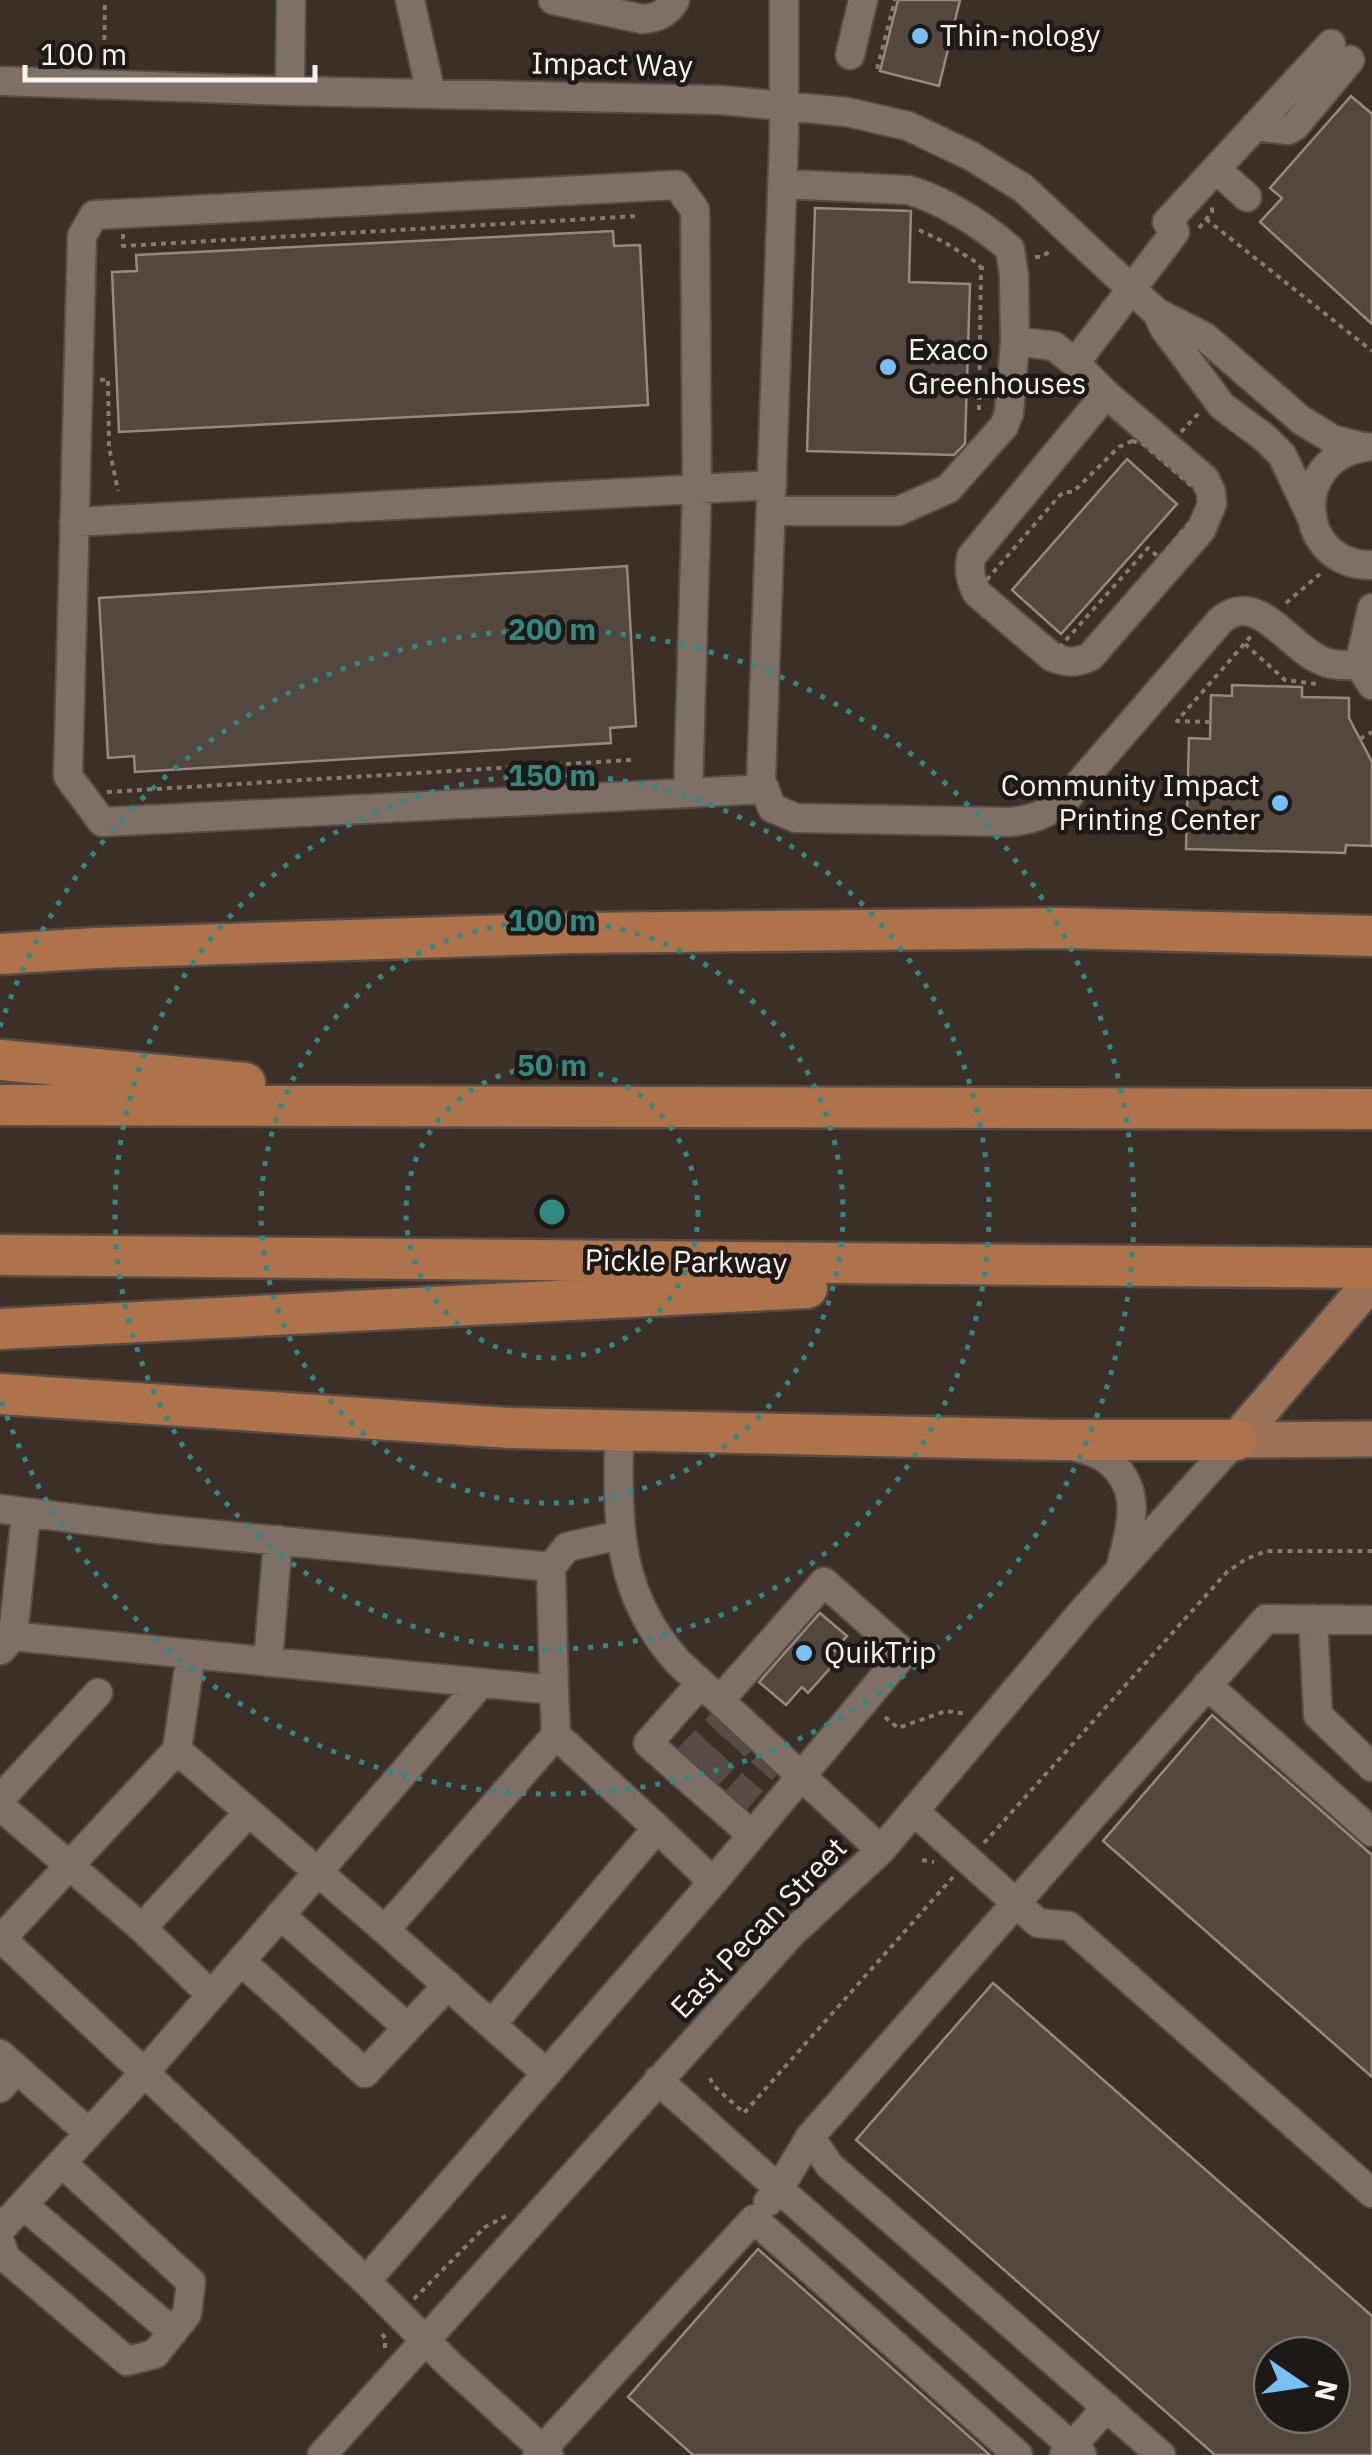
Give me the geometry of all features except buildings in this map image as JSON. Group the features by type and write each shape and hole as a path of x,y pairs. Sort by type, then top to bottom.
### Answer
{"highway":[{"path":"0,954 574,933 1062,928 1372,936"},
{"path":"0,1060 503,1108"},
{"path":"0,1105 1372,1109"},
{"name":"Pickle Parkway","path":"0,1255 1372,1268"},
{"path":"0,1329 1215,1267"},
{"path":"0,1394 510,1428 1236,1440"}],"main road":[{"path":"1236,1440 1372,1280"},
{"path":"1236,1440 1372,1439"}],"street":[{"path":"290,91 292,0"},
{"path":"410,0 431,94"},
{"path":"553,0 642,19 664,13 675,0"},
{"path":"784,0 785,106 762,780 772,808 796,818 1011,822 1032,819 1047,814 1066,799 1228,613 1252,611 1319,660 1365,675 1371,610"},
{"path":"850,55 863,0"},
{"path":"1075,363 1175,232 1166,222 1255,126 1340,52"},
{"name":"Impact Way","path":"0,80 720,100 847,112 908,126 971,156 1023,188 1156,312 1205,337 1301,420 1332,439 1367,447"},
{"path":"1216,169 1247,198"},
{"path":"74,522 697,490 898,510 948,489 1004,426 1010,413 1015,341 1010,249 924,194 782,184"},
{"path":"688,793 697,490 695,210 677,185 94,215 82,236 68,776 102,822 688,793 765,789"},
{"name":"Impact Way","path":"1156,312 1222,406 1282,455 1326,547 1331,566 1356,580 1371,610"},
{"path":"1015,341 1054,346 1205,478 1211,492 1212,504 1201,530 1090,657 1076,663 1064,662 1052,657 976,593 971,557 1106,394"},
{"path":"1310,516 1313,486 1324,466 1340,454 1367,447"},
{"path":"1331,566 1372,565"},
{"path":"619,1430 620,1535 643,1615 660,1642 772,1759 802,1778 881,1850"},
{"path":"1058,1440 1102,1456 1122,1474 1131,1494 1132,1519 1120,1570"},
{"name":"East Pecan Street","path":"322,2455 792,1933 881,1850 1082,1611 1236,1440"},
{"path":"551,1566 158,1529 13,1511 4,1640 554,1690"},
{"path":"385,1930 556,1736 551,1566 567,1546 620,1535"},
{"path":"268,1662 278,1540"},
{"path":"366,2281 713,1882 904,1653 824,1582 728,1715 648,1742 730,1807 752,1835"},
{"path":"191,1654 177,1750 1,1939 366,2281 542,2453 754,2219 779,2189 810,2137 1266,1618 1372,1620"},
{"path":"1313,1619 1318,1715 1372,1767"},
{"path":"0,2230 145,2072 481,1683"},
{"path":"1208,1685 1372,1832"},
{"path":"98,1694 0,1802 211,1995"},
{"path":"556,1736 713,1882"},
{"path":"177,1750 546,2072"},
{"path":"914,1811 1038,1923 1068,1926 1372,2193"},
{"path":"142,1928 249,1812"},
{"path":"492,2024 656,1828"},
{"path":"280,1916 406,2027"},
{"path":"241,1961 365,2073 448,1985"},
{"path":"6,2070 90,2133"},
{"path":"658,2080 1073,2452 1107,2407"},
{"path":"810,2137 830,2166 1160,2455"},
{"path":"0,2242 6,2258 127,2362 154,2354 188,2314 191,2282 62,2162"},
{"path":"23,2205 173,2332"},
{"path":"754,2219 1018,2455"}],"path":[{"path":"104,60 105,0"},
{"path":"877,69 895,0"},
{"path":"1197,231 1212,212 1213,202"},
{"path":"112,234 123,234 123,246 638,216"},
{"path":"1206,218 1372,350"},
{"path":"920,230 981,268 979,410"},
{"path":"1026,256 1042,257 1050,251"},
{"path":"981,268 1000,268"},
{"path":"94,380 108,380 109,447 118,491"},
{"path":"1178,435 1202,410"},
{"path":"1126,442 1144,444 1199,492 1200,511 1160,558 1148,548 1058,649 984,584 1060,495 1073,492 1126,442"},
{"path":"1278,611 1331,566"},
{"path":"1210,722 1176,721 1256,632"},
{"path":"1360,738 1372,732"},
{"path":"96,792 631,760"},
{"path":"982,1845 1227,1572 1266,1550 1372,1551"},
{"path":"885,1717 898,1728 946,1711 966,1714"},
{"path":"922,1860 936,1862"},
{"path":"710,2078 744,2113 954,1878 950,1873"}],"tunnel":[{"path":"686,1760 722,1722"},
{"path":"706,1778 742,1740"},
{"path":"734,1803 767,1765"}],"place":[{"name":"Thin-nology","path":"920,36"},
{"name":"Exaco Greenhouses","path":"888,367"},
{"name":"Community Impact Printing Center","path":"1280,803"},
{"name":"QuikTrip","path":"804,1653"}]}
